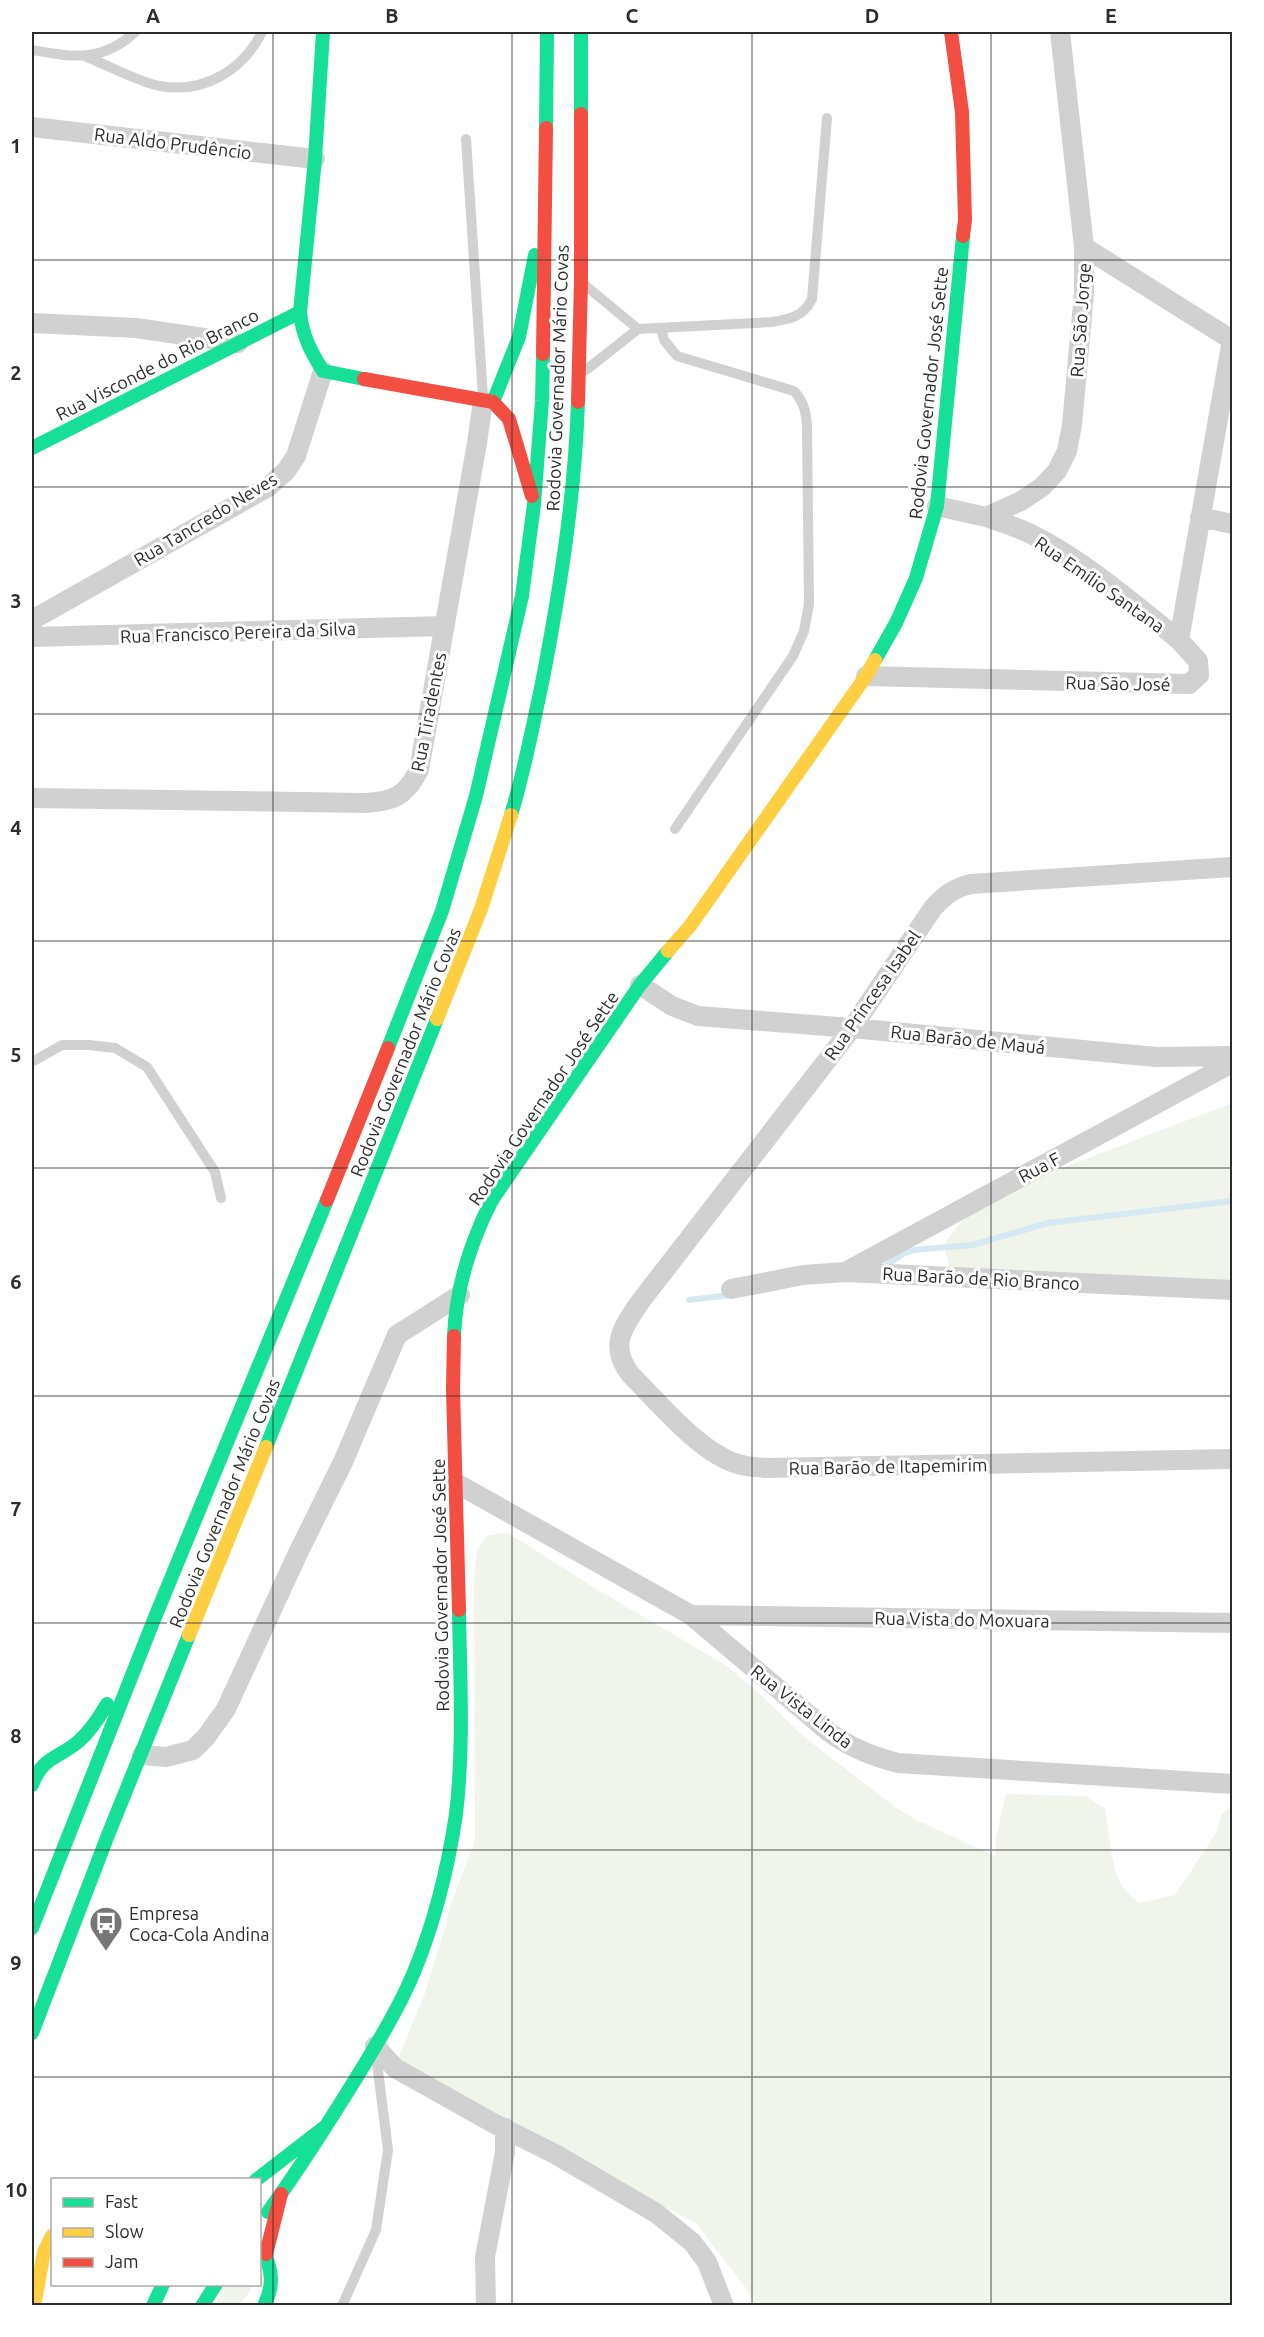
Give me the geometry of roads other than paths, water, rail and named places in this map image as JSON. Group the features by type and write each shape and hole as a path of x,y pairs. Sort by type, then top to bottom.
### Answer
{"main road":[{"path":"323,32 315,159 300,312 301,332 323,371 488,402 509,419 534,504"},
{"name":"Rodovia Governador Mário Covas","path":"32,1928 92,1772 348,1150 442,911 476,796 522,596 534,504 542,401 547,32"},
{"name":"Rodovia Governador Mário Covas","path":"32,2033 108,1835 481,909 513,808 532,732 561,585 576,462 581,281 581,32"},
{"name":"Rodovia Governador José Sette","path":"261,2222 326,2126 397,2011 420,1958 441,1892 458,1804 461,1712 452,1377 454,1327 459,1294 474,1237 492,1200 640,986 690,926 866,676 896,623 916,578 937,506 965,220 962,112 951,32"},
{"path":"488,402 519,337 546,198"},
{"name":"Rua Visconde do Rio Branco","path":"32,448 300,312"},
{"path":"33,1776 43,1762 69,1749 86,1734 104,1710 153,1622"},
{"path":"58,1755 66,1754 82,1759 103,1790"},
{"path":"106,1805 108,1835"},
{"path":"259,2178 326,2126"},
{"path":"264,2306 268,2299 272,2278 262,2251 281,2194"},
{"path":"34,2306 44,2252 51,2238"},
{"path":"153,2306 163,2286"},
{"path":"165,2286 172,2306"},
{"path":"202,2306 215,2286"}],"street":[{"name":"Rua São Jorge","path":"986,517 1021,501 1042,487 1057,471 1067,451 1072,425 1083,304 1084,247 1060,32"},
{"name":"Rua Aldo Prudêncio","path":"32,127 315,159"},
{"path":"1084,247 1233,340 1179,640"},
{"path":"32,322 135,328 238,343"},
{"name":"Rua Tancredo Neves","path":"32,620 268,487 286,471 296,456 323,371"},
{"name":"Rua Tiradentes","path":"32,798 365,803 384,802 401,795 412,785 419,770 477,443 488,402"},
{"path":"937,506 986,517"},
{"name":"Rua Emílio Santana","path":"986,517 1022,530 1059,550 1179,640"},
{"path":"1200,517 1233,524"},
{"name":"Rua Francisco Pereira da Silva","path":"32,638 445,626"},
{"name":"Rua São José","path":"866,676 1189,684 1199,675 1200,667 1198,661 1179,640"},
{"name":"Rua Princesa Isabel","path":"624,1327 640,1302 852,1028 943,896 956,888 971,884 1233,867"},
{"name":"Rua Barão de Mauá","path":"640,986 672,1006 698,1016 852,1028 1155,1057 1233,1056"},
{"name":"Rua F","path":"845,1272 1233,1063"},
{"name":"Rua Barão de Rio Branco","path":"731,1289 803,1275 845,1272 1233,1290"},
{"path":"142,1755 166,1757 175,1755 193,1750 207,1737 226,1709 297,1553 343,1462 397,1335 459,1294"},
{"name":"Rua Barão de Itapemirim","path":"624,1327 619,1341 619,1352 622,1364 631,1375 702,1444 718,1456 739,1465 766,1468 1233,1460"},
{"name":"Rua Vista Linda","path":"456,1483 691,1615 829,1732 849,1747 870,1756 898,1763 1233,1784"},
{"name":"Rua Vista do Moxuara","path":"691,1615 1233,1623"},
{"path":"375,2046 394,2068 555,2154 656,2213 692,2242 707,2262 724,2306"},
{"path":"486,2306 485,2257 505,2152 505,2128"}],"lane":[{"path":"32,50 69,57 87,57 109,50 135,32"},
{"path":"87,57 158,86 176,88 199,85 221,77 240,64 254,47 262,32"},
{"path":"578,375 638,329 772,322 794,318 807,310 812,299 827,118"},
{"path":"466,139 488,402"},
{"path":"581,281 638,329"},
{"path":"661,328 664,340 677,356 794,391 806,410 807,426 809,604 804,631 793,656 675,829"},
{"path":"32,1062 62,1045 89,1045 115,1048 147,1067 215,1172 221,1198"},
{"path":"342,2306 376,2230 388,2150 375,2046"}],"waterway":[{"path":"882,1268 903,1254 914,1250 972,1245 1048,1223 1232,1201"},
{"path":"689,1300 730,1295"}],"place":[{"name":"Empresa Coca-Cola Andina","path":"106,1952"}]}
